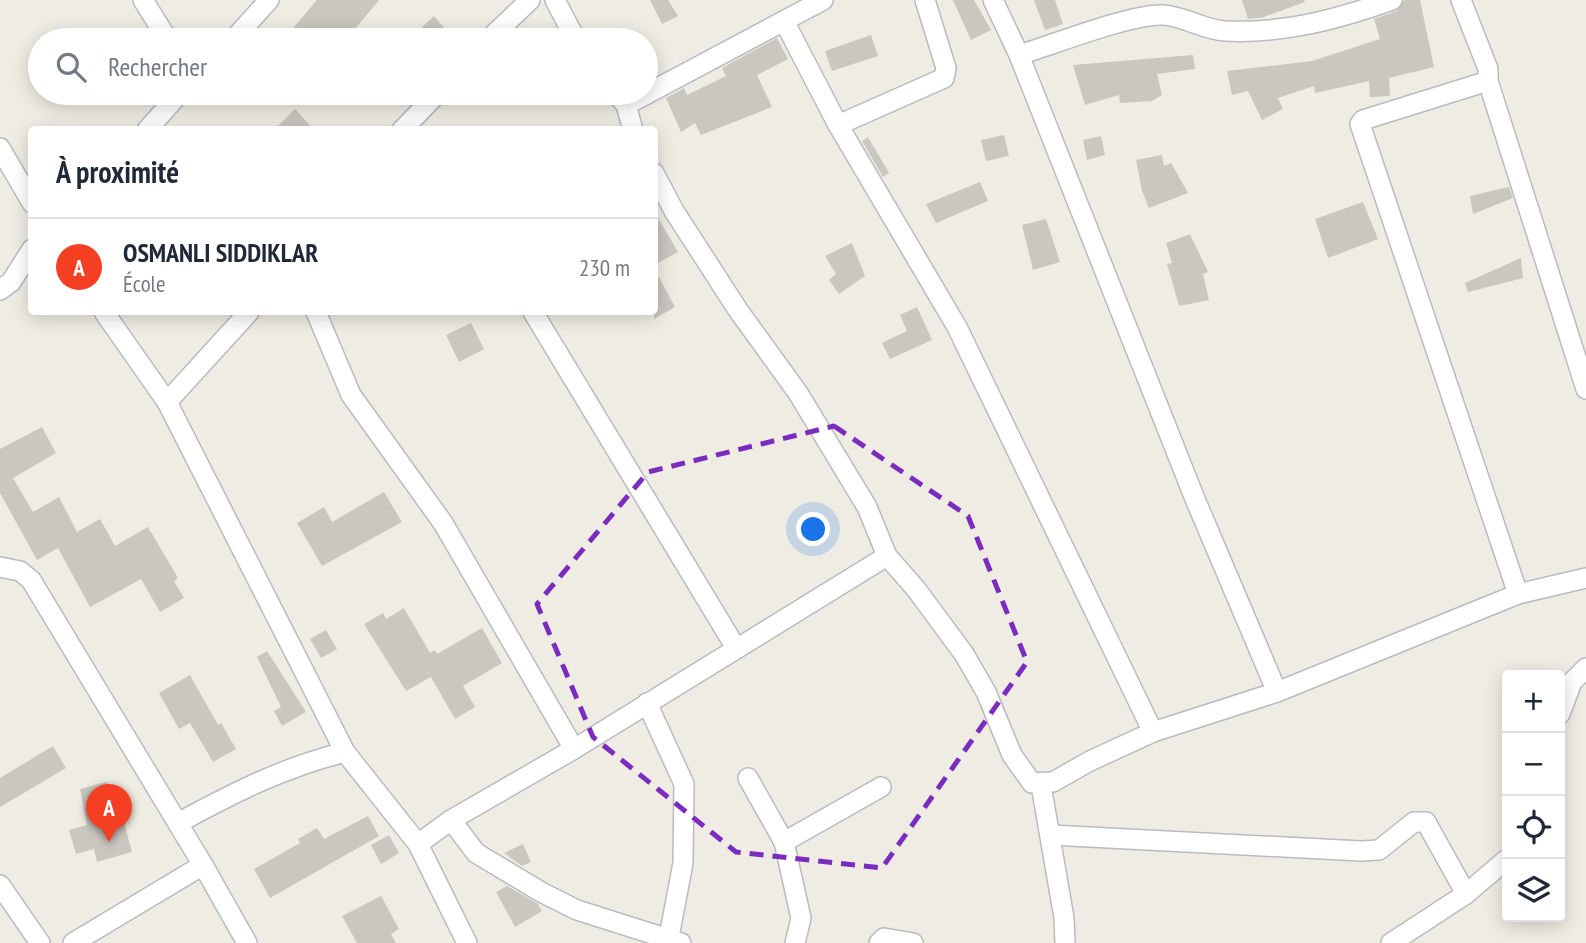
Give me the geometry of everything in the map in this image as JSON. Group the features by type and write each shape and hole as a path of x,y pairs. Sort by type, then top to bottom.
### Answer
{"street":[{"path":"143,0 160,28"},
{"path":"244,28 269,0"},
{"path":"501,28 530,0"},
{"path":"555,0 570,28"},
{"path":"658,81 823,0"},
{"path":"838,125 944,78 946,68 925,0"},
{"path":"993,0 1019,55 1195,499 1277,692"},
{"path":"1019,55 1140,18 1164,15 1223,31 1278,30 1337,19 1392,0"},
{"path":"1461,0 1488,69 1488,81 1586,389"},
{"path":"784,20 838,125 957,327 1153,732"},
{"path":"1488,81 1363,120 1360,124 1518,594"},
{"path":"151,126 169,105"},
{"path":"413,125 429,105"},
{"path":"623,105 631,126"},
{"path":"0,148 28,196"},
{"path":"658,181 674,211 738,310 798,393 867,507 887,556 916,589 964,654 986,692 1012,755 1032,783 1041,785 1153,732 1277,692 1518,594 1586,578"},
{"path":"0,290 11,282 28,255"},
{"path":"106,315 167,402 345,752 418,844 467,943"},
{"path":"167,402 245,315"},
{"path":"317,315 351,395 384,437 443,523 574,749"},
{"path":"535,315 736,648"},
{"path":"418,844 451,820 574,749 887,556"},
{"path":"2,562 31,580 247,943"},
{"path":"1565,701 1572,682 1586,668"},
{"path":"451,820 476,853 541,892 576,910 675,940 683,863 684,784 647,703"},
{"path":"178,823 248,784 294,765 345,752"},
{"path":"748,778 784,842 801,918 795,943"},
{"path":"1041,785 1051,835 1065,943"},
{"path":"784,842 806,827 881,787"},
{"path":"1051,835 1361,851 1380,850 1414,822 1421,821 1426,822 1466,894"},
{"path":"1391,943 1466,894 1502,863"},
{"path":"73,943 203,866"},
{"path":"0,885 40,943"},
{"path":"879,943 884,938 913,943"}],"highlighted area":[{"path":"834,426 968,516 1027,662 882,868 736,852 593,737 537,604 648,472"}],"building":[{"path":"317,0 379,0 356,28 293,28"},
{"path":"650,0 668,0 678,16 662,24"},
{"path":"953,0 974,0 991,30 971,40"},
{"path":"1034,0 1055,0 1063,24 1045,30"},
{"path":"1242,0 1305,2 1261,18 1248,19"},
{"path":"1404,0 1420,0 1434,67 1389,78 1390,96 1370,97 1369,81 1315,93 1314,86 1278,98 1283,109 1262,120 1248,91 1232,95 1227,71 1312,61 1380,39 1374,19 1397,11"},
{"path":"434,16 444,28 421,28"},
{"path":"871,35 878,56 832,71 825,51"},
{"path":"777,38 788,59 757,75 772,107 701,135 695,123 681,132 666,98 684,88 687,95 726,76 722,68"},
{"path":"1193,55 1195,69 1157,74 1162,95 1152,101 1120,103 1119,95 1085,105 1073,65"},
{"path":"295,109 310,126 278,126"},
{"path":"1004,135 1009,156 986,161 981,140"},
{"path":"1101,136 1105,155 1087,160 1083,140"},
{"path":"868,137 889,173 883,177 862,141"},
{"path":"1162,155 1164,166 1171,163 1188,193 1149,208 1142,191 1136,160"},
{"path":"980,182 988,201 936,223 926,204"},
{"path":"1509,187 1513,198 1473,214 1470,196"},
{"path":"1363,202 1378,239 1328,258 1315,219"},
{"path":"658,218 678,252 658,263"},
{"path":"1046,219 1060,262 1033,270 1022,225"},
{"path":"1190,234 1208,272 1203,274 1209,300 1179,306 1167,264 1172,263 1166,243"},
{"path":"852,243 865,276 839,294 829,280 836,274 825,256"},
{"path":"1521,258 1523,278 1468,292 1465,283"},
{"path":"658,275 675,307 654,319 654,315 658,315"},
{"path":"917,307 932,340 890,359 882,343 907,331 900,315"},
{"path":"471,323 484,349 459,362 446,335"},
{"path":"42,427 56,453 13,478 33,512 59,497 77,532 100,519 115,546 148,527 178,578 174,581 184,598 160,612 141,579 90,607 58,548 37,560 0,493 0,449"},
{"path":"384,492 402,522 322,566 297,523 324,507 332,522"},
{"path":"404,608 430,653 435,650 437,654 482,628 502,663 463,686 475,707 455,719 431,677 406,691 364,624 383,613 386,619"},
{"path":"326,630 337,649 321,658 310,639"},
{"path":"267,651 306,712 282,726 274,711 281,707 257,657"},
{"path":"190,675 218,725 221,723 236,749 213,762 190,723 179,729 159,693"},
{"path":"53,746 66,768 0,807 0,778"},
{"path":"107,782 113,803 118,801 132,852 97,862 94,849 76,854 69,830 87,825 80,789"},
{"path":"368,816 379,836 270,898 254,869 300,843 298,839 317,828 324,839"},
{"path":"389,835 399,853 381,864 371,845"},
{"path":"523,844 531,862 522,866 504,853"},
{"path":"507,886 538,904 542,911 515,927 496,892"},
{"path":"381,896 399,929 391,934 396,943 357,943 342,916"}],"place":[{"name":"OSMANLI SIDDIKLAR","path":"109,842"}]}
